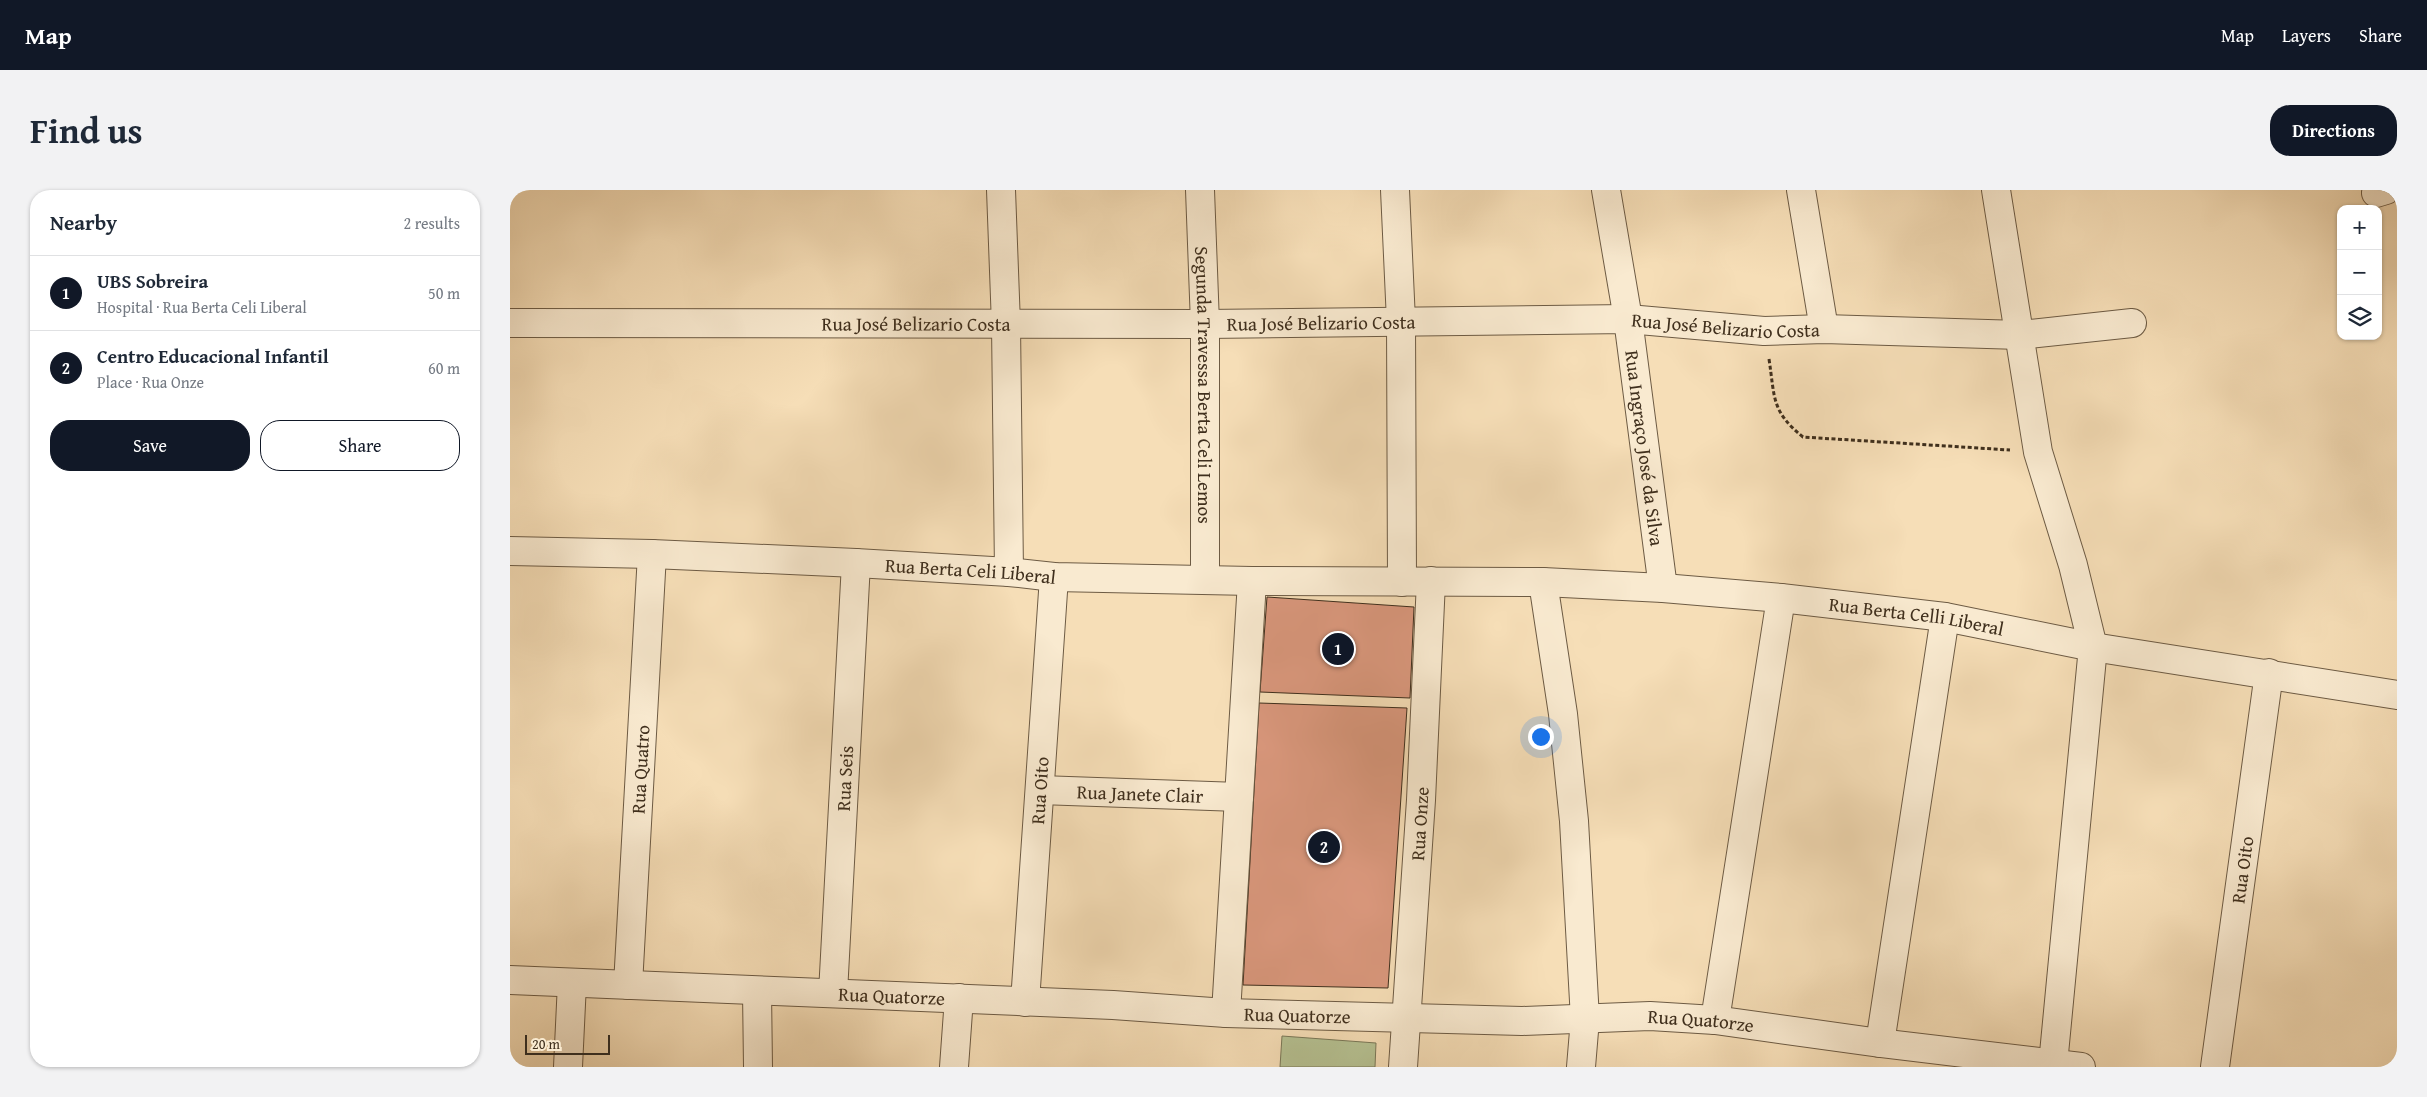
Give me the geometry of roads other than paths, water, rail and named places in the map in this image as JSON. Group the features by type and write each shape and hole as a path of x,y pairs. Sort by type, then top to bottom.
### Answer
{"street":[{"path":"1001,190 1006,325 1009,572"},
{"name":"Segunda Travessa Berta Celi Lemos","path":"1200,190 1205,324 1205,580"},
{"path":"1395,190 1401,321 1402,582"},
{"name":"Rua Ingraço José da Silva","path":"1606,190 1628,318 1663,588"},
{"path":"1801,190 1824,329"},
{"path":"1996,190 2038,452 2073,565 2093,646 2053,1064"},
{"name":"Rua José Belizario Costa","path":"510,323 1006,325 1628,318 1764,331 1824,329 2020,334 2132,323"},
{"name":"Rua Berta Celi Liberal","path":"510,551 652,554 856,563 1009,572 1054,577 1252,581 1431,581"},
{"name":"Rua Quatro","path":"628,984 652,554"},
{"name":"Rua Seis","path":"833,993 856,563"},
{"name":"Rua Oito","path":"1025,1002 1054,577"},
{"path":"1226,1013 1252,581"},
{"name":"Rua Berta Celli Liberal","path":"1431,581 1543,582 1663,588 1781,598 1945,618 2093,646 2397,695"},
{"name":"Rua Onze","path":"1404,1067 1421,800 1431,581"},
{"path":"1543,582 1563,714 1574,821 1585,1019 1581,1067"},
{"path":"1716,1020 1781,598"},
{"path":"1880,1043 1945,618"},
{"name":"Rua Oito","path":"2215,1067 2269,674"},
{"name":"Rua Janete Clair","path":"1040,790 1239,797"},
{"name":"Rua Quatorze","path":"510,980 959,998 1226,1013 1522,1021 1650,1016 1716,1020 1880,1043 2081,1067"},
{"path":"568,1067 572,983"},
{"path":"757,991 758,1067"},
{"path":"954,1067 959,998"}],"place":[{"name":"UBS Sobreira","path":"1338,649"},
{"name":"Centro Educacional Infantil","path":"1324,847"}]}
